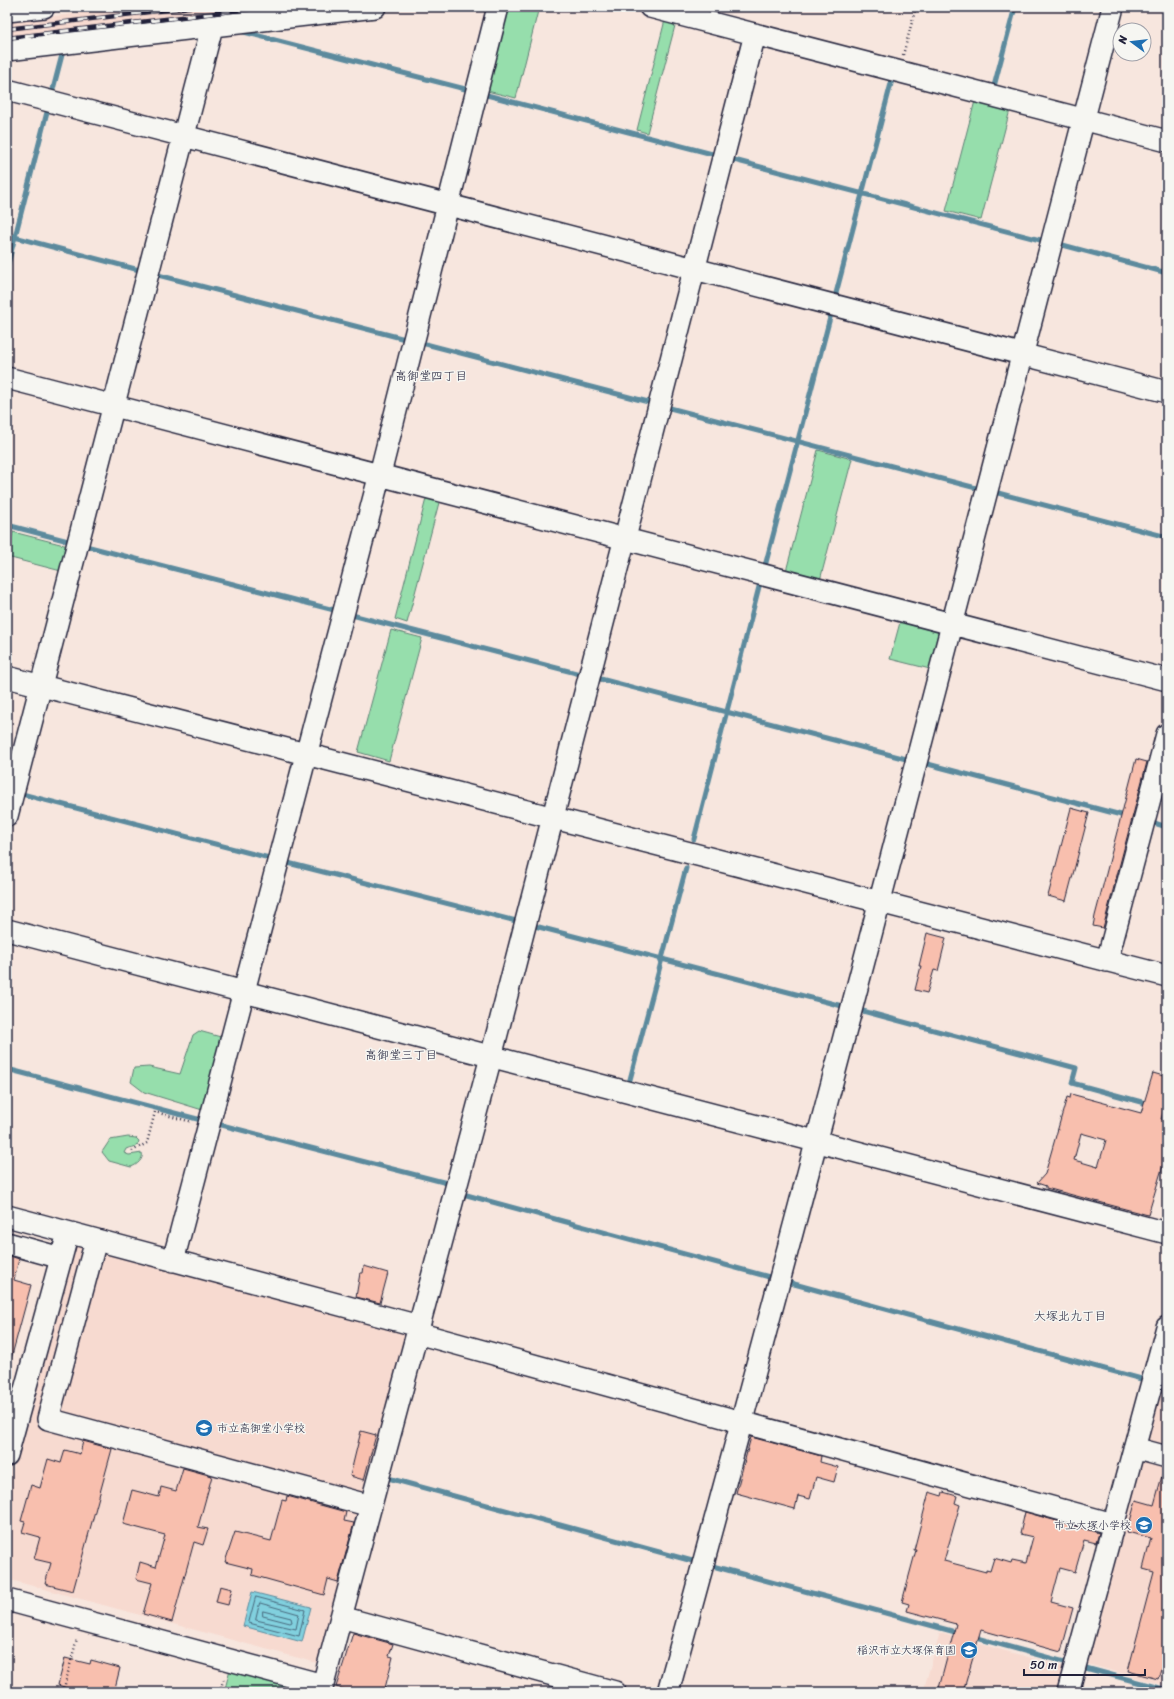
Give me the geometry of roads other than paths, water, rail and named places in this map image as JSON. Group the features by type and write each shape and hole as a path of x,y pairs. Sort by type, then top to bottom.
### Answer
{"street":[{"path":"7,12 44,7"},
{"path":"7,50 375,7"},
{"path":"173,1261 305,754 380,474 498,7"},
{"path":"650,7 1167,141"},
{"path":"668,1692 742,1422 1113,7"},
{"path":"7,816 11,783 41,685 212,27"},
{"path":"7,1600 322,1689 491,1057 755,34"},
{"path":"7,90 1167,392"},
{"path":"7,378 1167,680"},
{"path":"7,677 1167,976"},
{"path":"1108,961 1167,734"},
{"path":"7,930 1167,1233"},
{"path":"7,1216 173,1261 742,1422 1113,1524"},
{"path":"7,1455 68,1233"},
{"path":"96,1240 48,1418 371,1506"},
{"path":"7,1243 61,1258"},
{"path":"1068,1692 1167,1327"},
{"path":"1134,1448 1167,1458"},
{"path":"341,1617 615,1692"}],"water":[{"path":"252,1592 311,1607 302,1642 243,1626"}],"waterway":[{"path":"993,90 1015,7"},
{"path":"240,31 473,91"},
{"path":"51,97 63,51"},
{"path":"834,301 893,76"},
{"path":"483,94 720,156"},
{"path":"7,268 48,108"},
{"path":"730,159 1044,241"},
{"path":"7,235 143,271"},
{"path":"1059,244 1167,273"},
{"path":"154,274 409,340"},
{"path":"764,570 832,310"},
{"path":"418,342 656,404"},
{"path":"666,407 980,489"},
{"path":"998,493 1167,537"},
{"path":"7,525 72,542"},
{"path":"82,545 338,611"},
{"path":"694,839 761,579"},
{"path":"348,614 584,675"},
{"path":"593,677 910,760"},
{"path":"924,763 1140,820"},
{"path":"18,793 273,859"},
{"path":"1151,822 1167,827"},
{"path":"284,862 520,922"},
{"path":"628,1087 686,868"},
{"path":"531,925 846,1007"},
{"path":"859,1010 1076,1068 1072,1083 1149,1104"},
{"path":"7,1069 205,1121"},
{"path":"214,1123 451,1184"},
{"path":"462,1198 463,1194 773,1278"},
{"path":"787,1282 1145,1380"},
{"path":"388,1478 696,1562"},
{"path":"709,1565 959,1633"},
{"path":"973,1637 1068,1663"},
{"path":"1082,1667 1167,1690"}],"railway":[{"path":"7,29 191,7"},
{"path":"7,38 266,7"}],"place":[{"name":"市立高御堂小学校","path":"204,1428"},
{"name":"市立大塚小学校","path":"1144,1525"},
{"name":"稲沢市立大塚保育園","path":"969,1650"}],"district":[{"name":"高御堂四丁目","path":"431,376"},
{"name":"高御堂三丁目","path":"401,1055"},
{"name":"大塚北九丁目","path":"1070,1316"}]}
